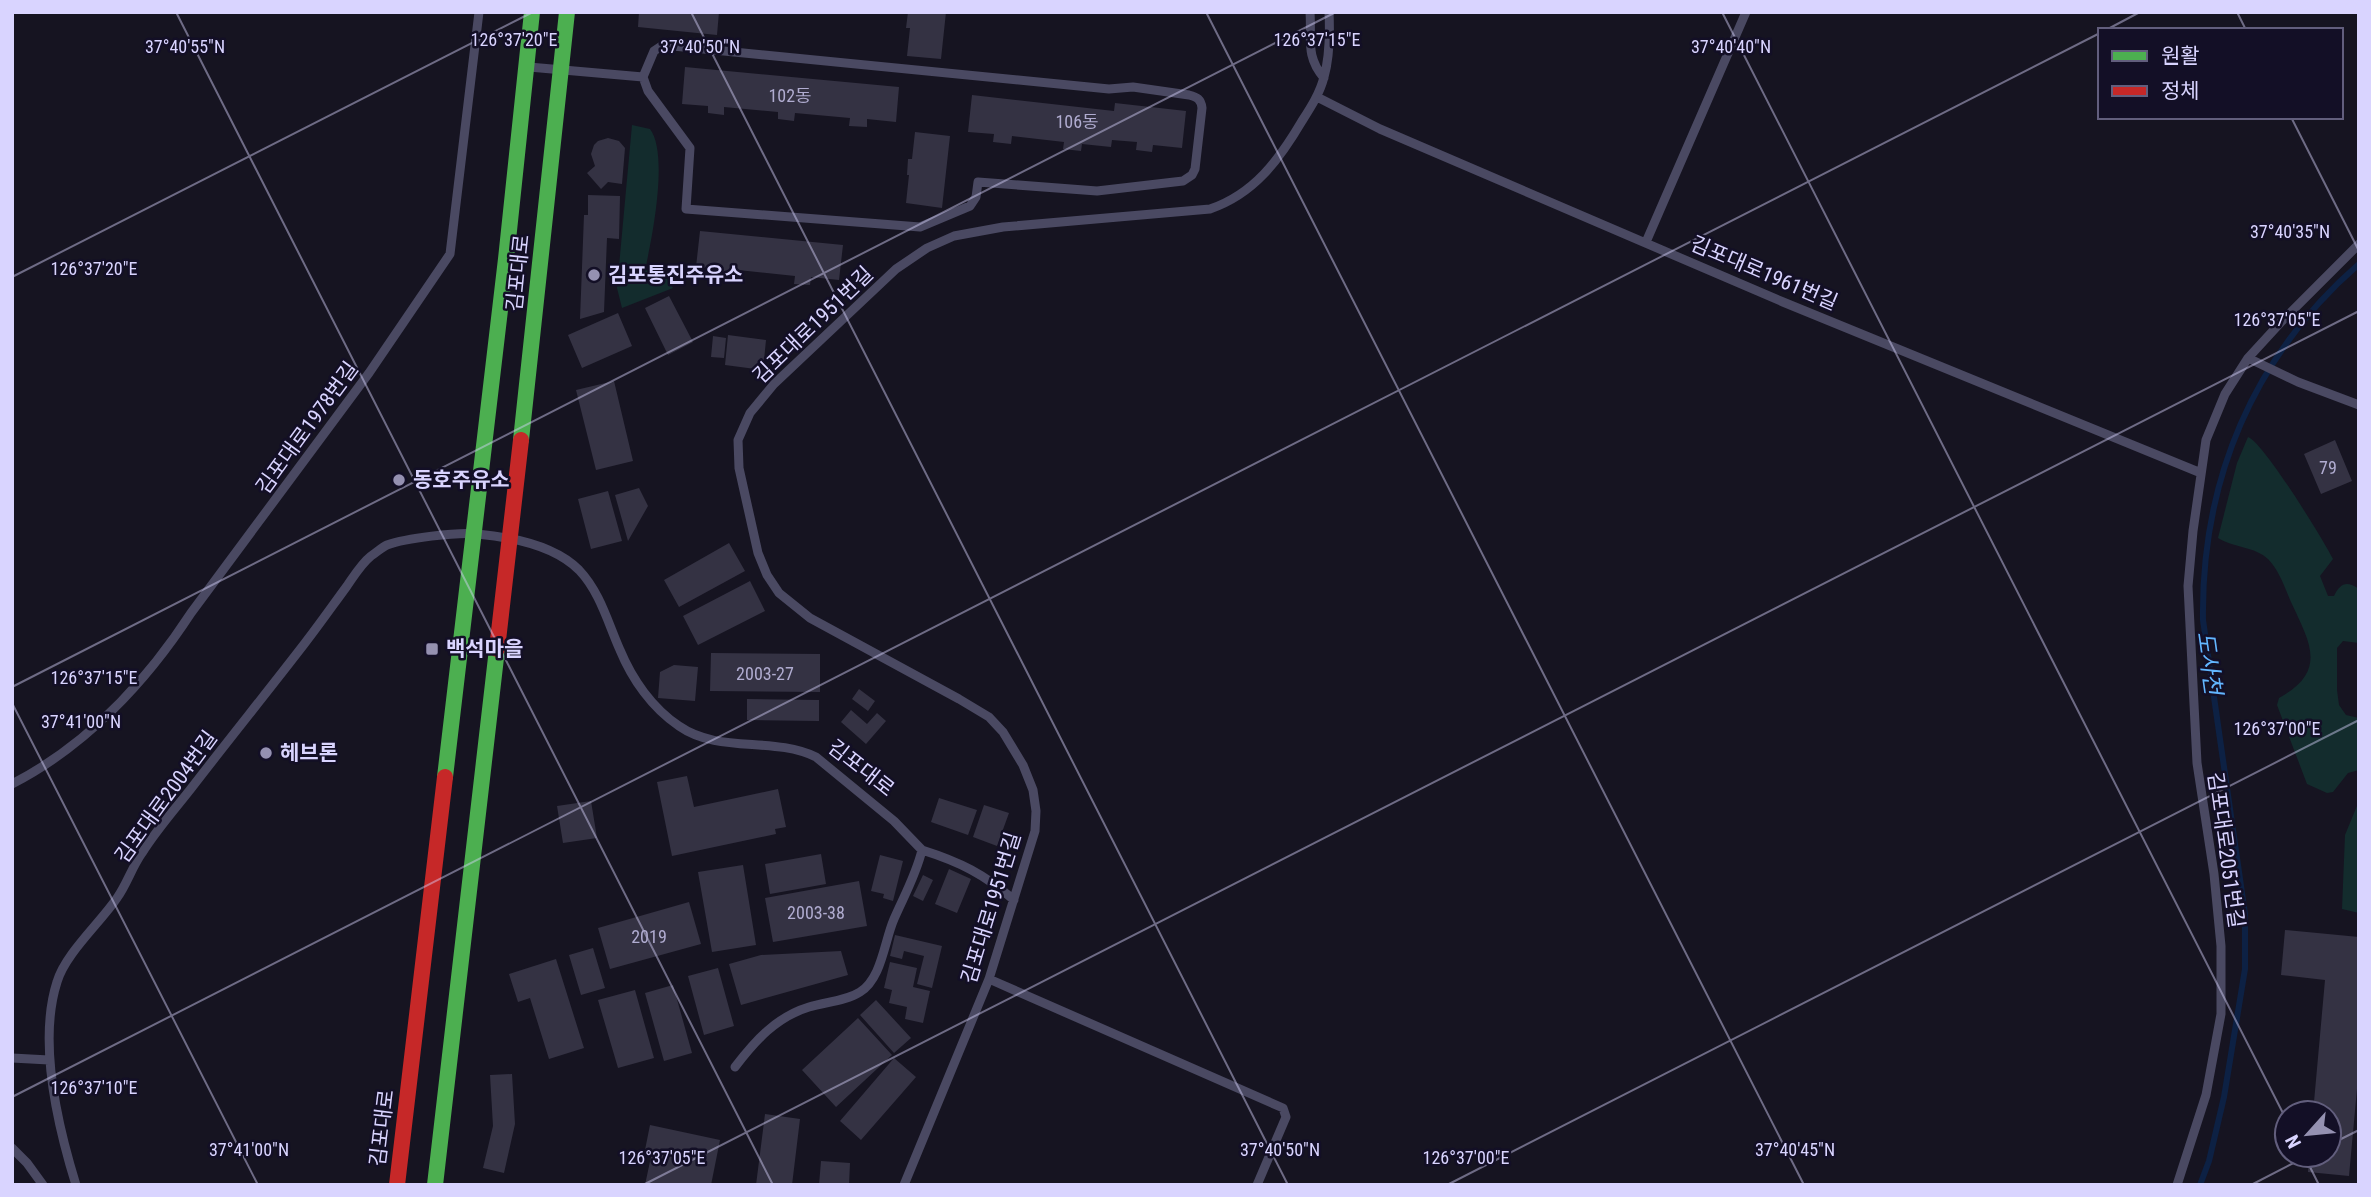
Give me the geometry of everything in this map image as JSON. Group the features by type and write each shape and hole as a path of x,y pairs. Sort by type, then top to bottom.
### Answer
{"main road":[{"name":"김포대로","path":"397,1185 532,12"},
{"name":"김포대로","path":"435,1185 567,12"}],"lane":[{"name":"김포대로1978번길","path":"12,784 36,772 69,747 141,682 158,662 191,613 369,373 450,254 480,12"},
{"path":"1310,12 1312,61 1324,78"},
{"name":"김포대로1951번길","path":"904,1185 989,979 1035,831 1033,790 1013,747 989,718 810,618 779,593 767,575 758,553 739,468 738,440 750,413 774,384 896,270 927,248 954,236 1003,227 1196,210 1221,205 1247,190 1272,167 1317,97 1324,78 1330,34 1329,12"},
{"path":"1646,242 1746,12"},
{"path":"663,45 1096,88 1133,88 1196,96 1201,101 1202,108 1195,169 1192,176 1184,181 1097,191 978,182 976,197 970,206 914,228 686,209 690,148 648,91 643,77 654,51 663,45"},
{"path":"527,67 643,77"},
{"name":"김포대로1961번길","path":"1317,97 1380,129 1783,302 2201,473"},
{"name":"김포대로2051번길","path":"2177,1185 2206,1095 2221,1014 2221,946 2214,874 2197,763 2188,586 2206,440 2225,394 2248,358 2359,244"},
{"path":"2248,358 2359,405"},
{"name":"김포대로","path":"473,533 509,538 545,549 579,570 598,597 631,672 653,703 668,718 696,736 710,740 807,752 894,821 922,850"},
{"name":"김포대로2004번길","path":"76,1185 49,1060 50,1005 58,977 64,967 119,896 141,853 367,559 386,545 473,533"},
{"path":"735,1067 777,1021 806,1008 849,996 867,986 874,976 893,921 914,879 922,850 967,866 992,881 1014,901"},
{"path":"989,979 1283,1108 1286,1117 1257,1185"},
{"path":"12,1058 49,1060"},
{"path":"12,1148 43,1185"}],"green space":[{"path":"632,125 650,129 656,141 658,157 657,197 645,270 662,271 673,288 622,308 617,288"},
{"path":"2248,437 2256,443 2279,473 2333,559 2320,576 2328,596 2334,596 2344,585 2359,589 2359,643 2343,641 2337,648 2337,690 2339,705 2346,715 2359,718 2359,770 2348,773 2333,792 2327,793 2307,784 2277,705 2279,698 2304,677 2309,667 2310,655 2304,631 2284,585 2275,568 2263,555 2218,538 2237,463"},
{"path":"2359,801 2359,913 2342,909 2345,835"}],"building":[{"path":"639,12 719,12 717,35 638,27"},
{"path":"908,12 946,12 941,59 907,56 910,28 906,28"},
{"path":"685,67 899,87 896,122 867,119 867,127 849,126 850,118 795,113 794,121 778,119 778,112 724,107 724,115 708,113 708,106 682,104"},
{"path":"972,95 1114,111 1115,103 1186,111 1182,148 1153,145 1152,152 1136,150 1137,142 1112,140 1111,147 1082,144 1081,151 1063,149 1064,142 1012,136 1011,144 993,142 994,134 968,132"},
{"path":"915,132 950,136 942,208 906,203 908,159 912,159"},
{"path":"608,138 619,141 625,148 622,184 608,182 601,189 587,173 595,166 591,154 594,145"},
{"name":"김포통진주유소","path":"588,195 620,196 619,239 607,238 604,312 580,319 584,215 588,215"},
{"path":"700,231 843,245 839,280 811,277 810,285 794,284 795,276 738,270 737,278 720,276 721,269 696,267"},
{"path":"669,296 693,342 668,355 645,308"},
{"path":"618,313 632,346 582,368 568,335"},
{"path":"728,335 766,340 763,370 725,365"},
{"path":"713,336 726,338 724,358 711,357"},
{"path":"614,381 633,461 596,470 576,390"},
{"path":"2335,440 2352,481 2321,494 2304,454"},
{"path":"639,488 648,506 628,541 615,495"},
{"path":"608,491 622,541 591,549 578,499"},
{"path":"729,543 745,571 679,607 664,580"},
{"path":"750,581 765,611 698,645 683,616"},
{"path":"711,653 820,654 820,692 710,691"},
{"path":"674,665 698,667 695,701 658,698 660,672"},
{"path":"859,689 875,701 868,711 852,699"},
{"path":"747,699 819,700 819,721 747,720"},
{"path":"851,710 867,724 877,713 886,721 866,744 841,722"},
{"path":"687,776 694,807 778,789 786,827 775,829 776,834 672,856 657,782"},
{"path":"939,798 977,810 968,835 931,822"},
{"path":"591,801 597,838 563,843 557,806"},
{"path":"984,805 1009,813 997,846 973,837"},
{"path":"821,854 826,884 770,894 765,864"},
{"path":"880,855 903,861 893,901 883,898 884,894 871,891"},
{"path":"743,865 756,945 712,952 698,872"},
{"path":"949,869 971,879 957,913 935,904"},
{"path":"923,875 933,880 923,901 913,896"},
{"path":"859,881 867,926 773,942 765,898"},
{"path":"689,902 701,944 610,969 598,928"},
{"path":"2285,930 2359,937 2359,1067 2349,1176 2308,1172 2308,1169 2343,1169 2343,1099 2314,1099 2325,980 2281,975"},
{"path":"895,935 942,946 932,988 917,984 924,956 904,951 902,959 890,956"},
{"path":"593,948 605,988 581,995 569,955"},
{"path":"841,951 848,975 741,1005 729,964 761,955"},
{"path":"556,959 584,1048 549,1059 530,998 518,1002 509,974"},
{"path":"890,962 917,968 913,987 930,991 923,1023 905,1019 907,1007 889,1003 892,990 884,988"},
{"path":"718,968 734,1026 704,1035 688,976"},
{"path":"673,985 692,1053 664,1061 645,993"},
{"path":"635,990 654,1058 618,1068 598,1000"},
{"path":"876,1000 911,1038 894,1053 860,1015"},
{"path":"858,1018 892,1055 836,1107 802,1070"},
{"path":"894,1058 916,1077 861,1140 840,1121"},
{"path":"512,1074 515,1124 504,1173 483,1168 493,1126 490,1075"},
{"path":"765,1114 800,1119 792,1185 756,1185"},
{"path":"650,1125 720,1140 711,1185 645,1185 652,1152 645,1150"},
{"path":"821,1161 850,1163 849,1185 819,1185"}],"waterway":[{"name":"도사천","path":"2200,1185 2209,1161 2224,1097 2245,969 2245,914 2203,620 2205,569 2212,519 2240,424 2263,380 2290,339 2322,300 2359,264"}],"traffic: fast":[{"path":"445,777 532,12"},
{"path":"521,440 567,12"},
{"path":"435,1185 497,649"}],"traffic: jam":[{"path":"497,649 521,440"},
{"path":"397,1185 445,777"}],"place":[{"name":"김포통진주유소","path":"594,275"},
{"name":"동호주유소","path":"399,480"},
{"name":"백석마을","path":"432,649"},
{"name":"헤브론","path":"266,753"}]}
